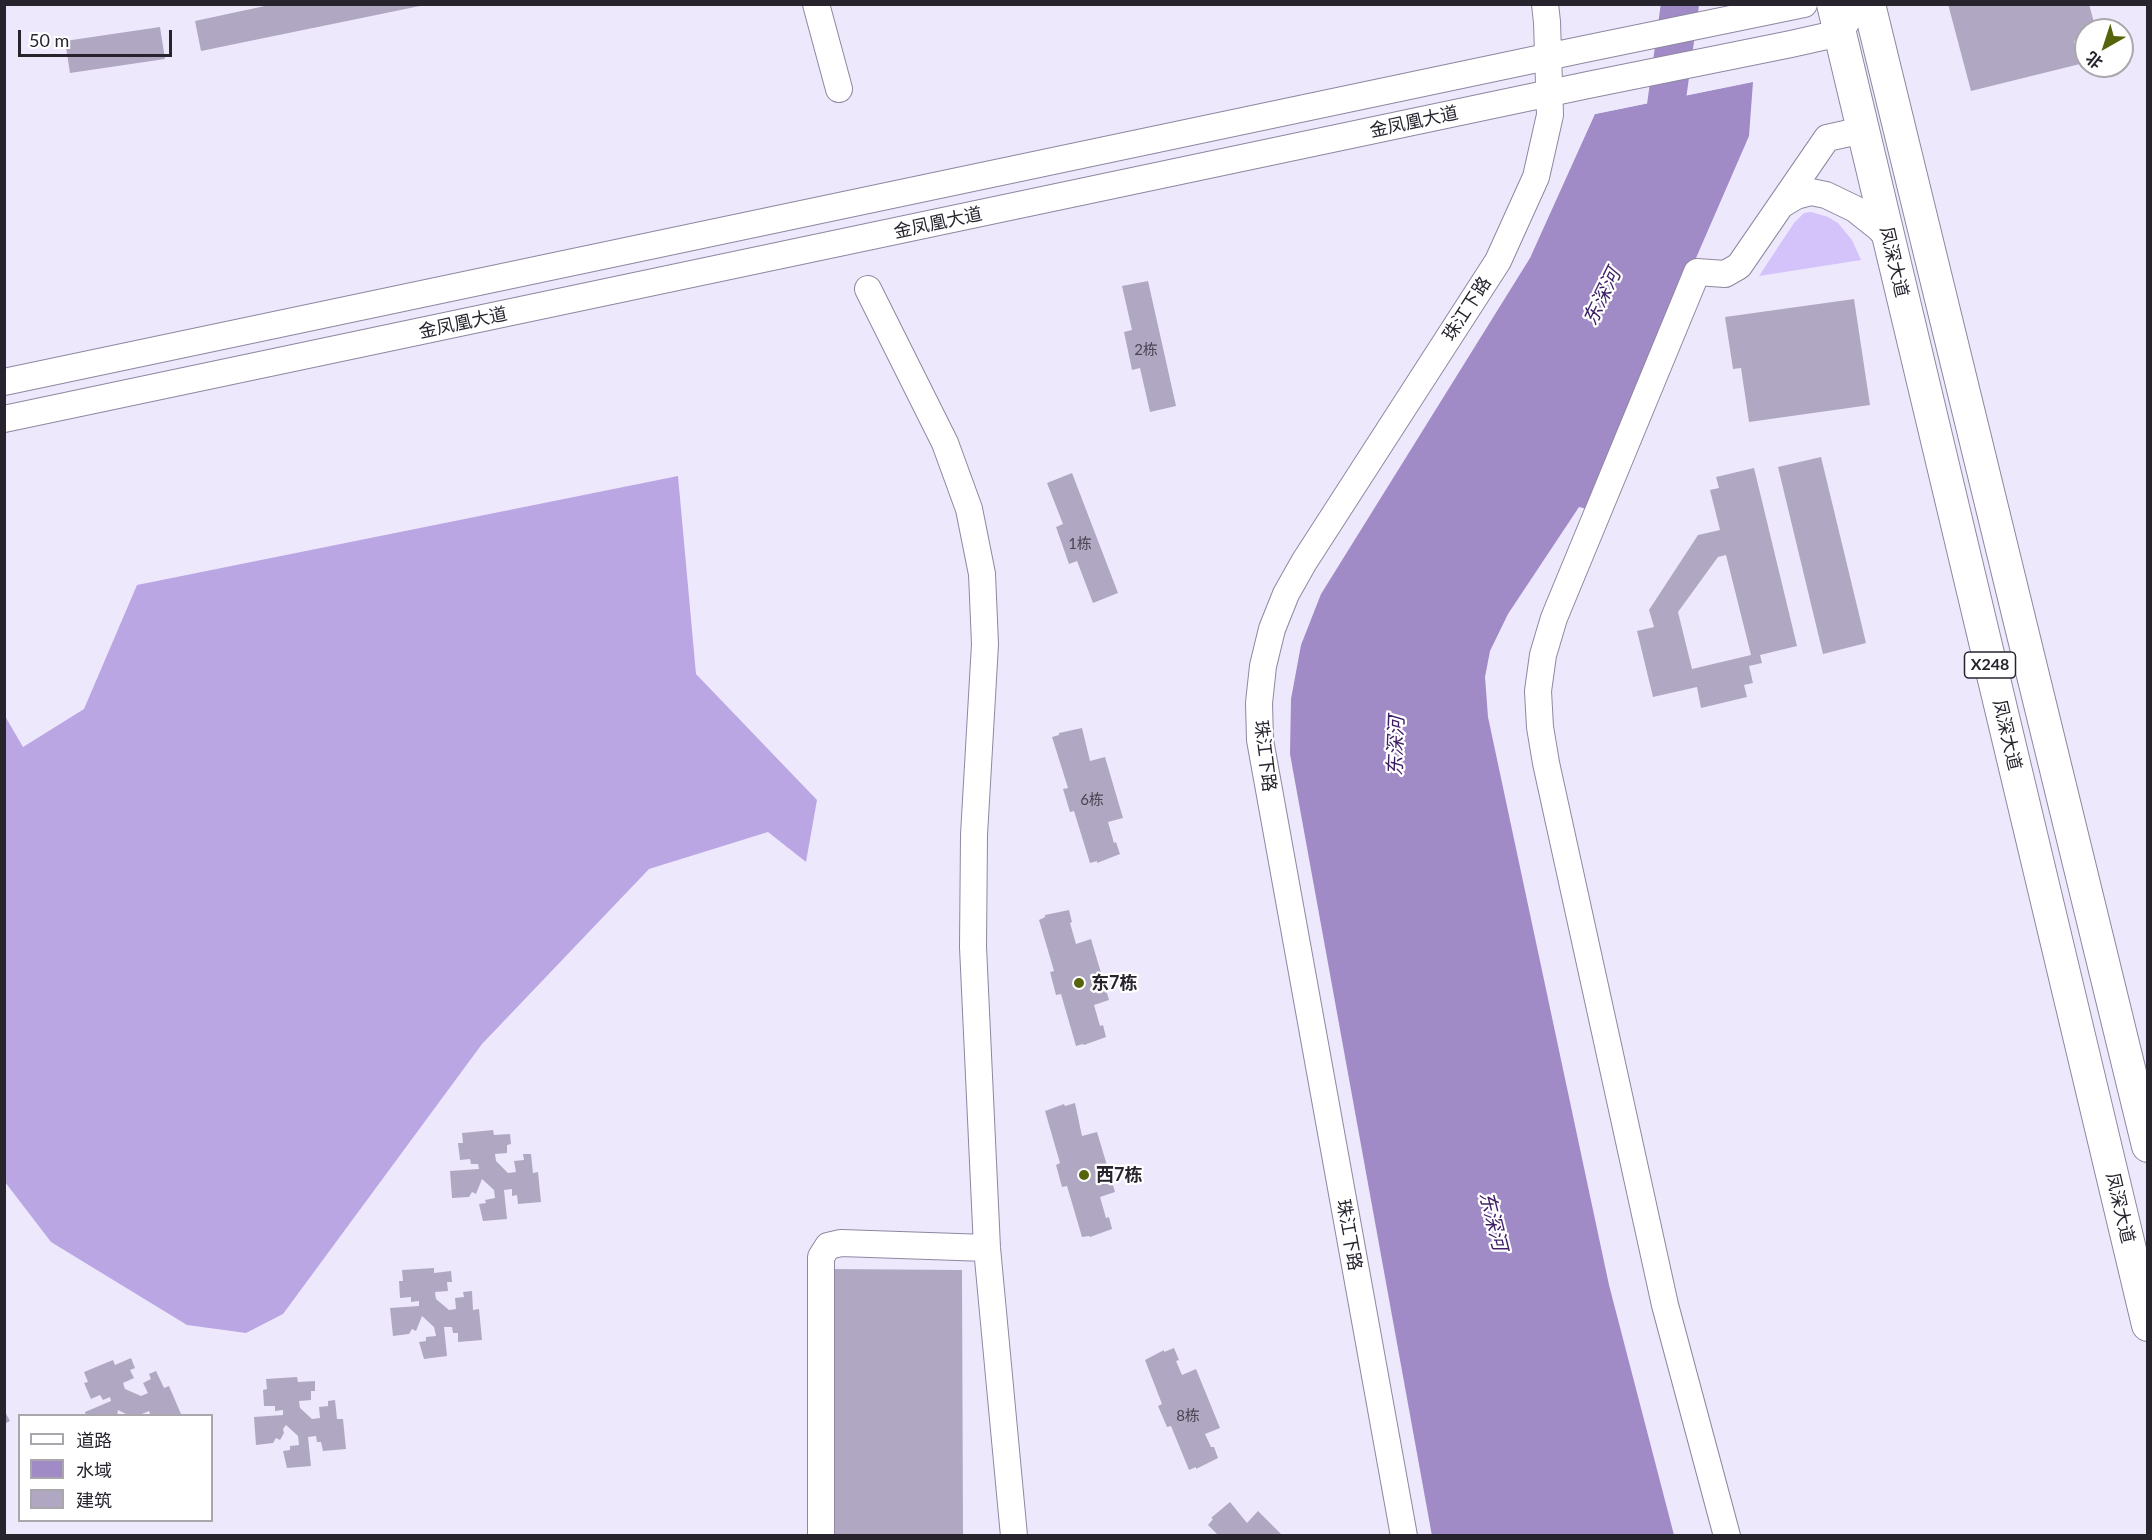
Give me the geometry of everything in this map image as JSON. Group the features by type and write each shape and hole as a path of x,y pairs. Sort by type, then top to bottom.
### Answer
{"main road":[{"name":"凤深大道","path":"1869,4 2148,1146"},
{"name":"凤深大道","path":"1836,19 2148,1325"}],"street":[{"path":"816,4 838,89"},
{"name":"珠江下路","path":"1404,1536 1260,740 1259,702 1272,629 1286,594 1304,562 1498,261 1536,177 1550,115 1545,4"},
{"path":"1836,19 1857,4"},
{"name":"金凤凰大道","path":"4,382 1794,7"},
{"name":"金凤凰大道","path":"4,419 1791,44 1836,19"},
{"path":"1727,1536 1661,1285 1546,763 1540,727 1538,691 1542,655 1554,618 1696,272 1725,274 1735,270 1827,138 1863,130"},
{"path":"1780,206 1796,196 1811,192 1826,195 1855,209 1879,228 1888,239"},
{"path":"868,290 945,444 969,509 982,574 985,644 974,835 973,947 987,1248 1014,1536"},
{"path":"821,1536 821,1257 828,1246 841,1243 987,1248"}],"shaded area":[{"path":"1811,212 1838,223 1852,240 1861,260 1759,276 1794,223 1804,213"},
{"path":"678,476 696,674 817,800 806,862 768,832 649,869 482,1044 283,1314 246,1333 187,1325 51,1242 5,1182 5,716 23,747 84,709 137,585"}],"water":[{"path":"1753,82 1749,136 1587,509 1579,507 1508,614 1490,651 1485,677 1488,717 1609,1285 1674,1535 1432,1536 1290,754 1291,699 1301,645 1321,594 1530,258 1595,114"}],"pier":[{"path":"1752,79 1756,81 1595,114 1594,111"}],"building":[{"path":"274,4 420,4 420,6 201,51 195,21"},
{"path":"1948,4 2089,4 2093,18 2074,18 2074,65 1971,91"},
{"path":"160,27 165,59 70,73 65,41"},
{"path":"1148,281 1176,406 1150,412 1140,368 1132,370 1124,332 1132,330 1122,286"},
{"path":"1854,299 1870,405 1749,422 1741,368 1733,369 1725,317"},
{"path":"1821,457 1866,643 1823,654 1778,467"},
{"path":"1754,468 1797,646 1760,655 1762,663 1749,666 1753,683 1744,685 1747,697 1701,708 1697,687 1653,697 1637,631 1654,627 1649,610 1698,535 1720,530 1710,490 1719,488 1716,477","holes":["1726,555 1751,655 1692,669 1678,612 1718,557"]},
{"path":"1072,473 1118,593 1093,603 1077,561 1069,564 1056,527 1063,524 1047,483"},
{"path":"1082,728 1090,761 1105,757 1123,818 1108,822 1120,854 1097,863 1097,861 1090,863 1074,811 1070,812 1063,789 1068,788 1052,737 1059,733"},
{"name":"东7栋","path":"1069,910 1076,944 1091,939 1109,1000 1094,1005 1106,1037 1076,1046 1061,994 1056,995 1050,972 1054,971 1039,920 1045,915"},
{"name":"西7栋","path":"1075,1103 1082,1136 1097,1132 1115,1192 1100,1197 1112,1229 1090,1237 1082,1237 1067,1186 1062,1187 1056,1165 1060,1163 1045,1111 1064,1104 1065,1106"},
{"path":"493,1130 494,1135 510,1134 511,1144 507,1145 507,1153 495,1154 496,1161 508,1173 516,1172 514,1161 524,1160 523,1154 531,1154 533,1173 538,1172 541,1202 518,1204 517,1195 512,1196 512,1189 504,1190 507,1219 483,1221 479,1204 495,1198 494,1190 482,1179 476,1194 472,1192 469,1197 452,1198 450,1171 479,1169 478,1164 471,1164 470,1159 460,1160 458,1143 463,1143 462,1133"},
{"path":"434,1268 434,1273 451,1271 452,1282 447,1282 448,1291 435,1292 436,1299 449,1310 456,1309 455,1298 464,1297 463,1292 472,1291 473,1310 479,1309 482,1340 458,1342 458,1333 453,1333 452,1327 444,1327 447,1356 424,1359 419,1342 426,1341 426,1337 436,1336 434,1327 422,1316 416,1331 412,1329 409,1334 393,1336 390,1308 419,1306 419,1301 411,1302 411,1297 400,1298 399,1281 403,1281 402,1270"},
{"path":"832,1269 962,1270 963,1535 832,1534"},
{"path":"1174,1348 1182,1375 1196,1369 1220,1428 1205,1434 1218,1458 1196,1469 1196,1467 1189,1470 1171,1426 1167,1427 1158,1406 1162,1404 1145,1360 1164,1350 1164,1352"},
{"path":"131,1358 135,1368 130,1370 134,1378 123,1383 125,1389 141,1396 148,1393 143,1383 151,1379 149,1374 156,1371 164,1388 169,1386 181,1414 150,1414 149,1411 142,1414 126,1414 118,1410 117,1414 86,1414 85,1412 111,1401 110,1397 103,1400 100,1395 91,1399 84,1383 88,1382 84,1372 113,1360 115,1365"},
{"path":"297,1377 298,1382 315,1381 315,1391 311,1391 311,1400 299,1401 300,1408 312,1419 320,1418 319,1407 328,1406 328,1401 335,1400 337,1419 343,1419 346,1449 323,1451 321,1442 317,1442 316,1436 308,1437 311,1466 287,1468 283,1451 290,1450 290,1446 299,1445 298,1436 286,1425 280,1440 276,1438 273,1443 256,1445 254,1417 283,1415 283,1410 275,1411 275,1406 264,1406 263,1390 267,1389 266,1379"},
{"path":"4,1410 10,1421 4,1424"},
{"path":"1230,1502 1247,1523 1258,1511 1283,1536 1219,1536 1208,1525 1213,1519 1211,1518"}],"waterway":[{"name":"东深河","path":"1660,149 1680,4"}],"place":[{"name":"东7栋","path":"1079,983"},
{"name":"西7栋","path":"1084,1175"}]}
